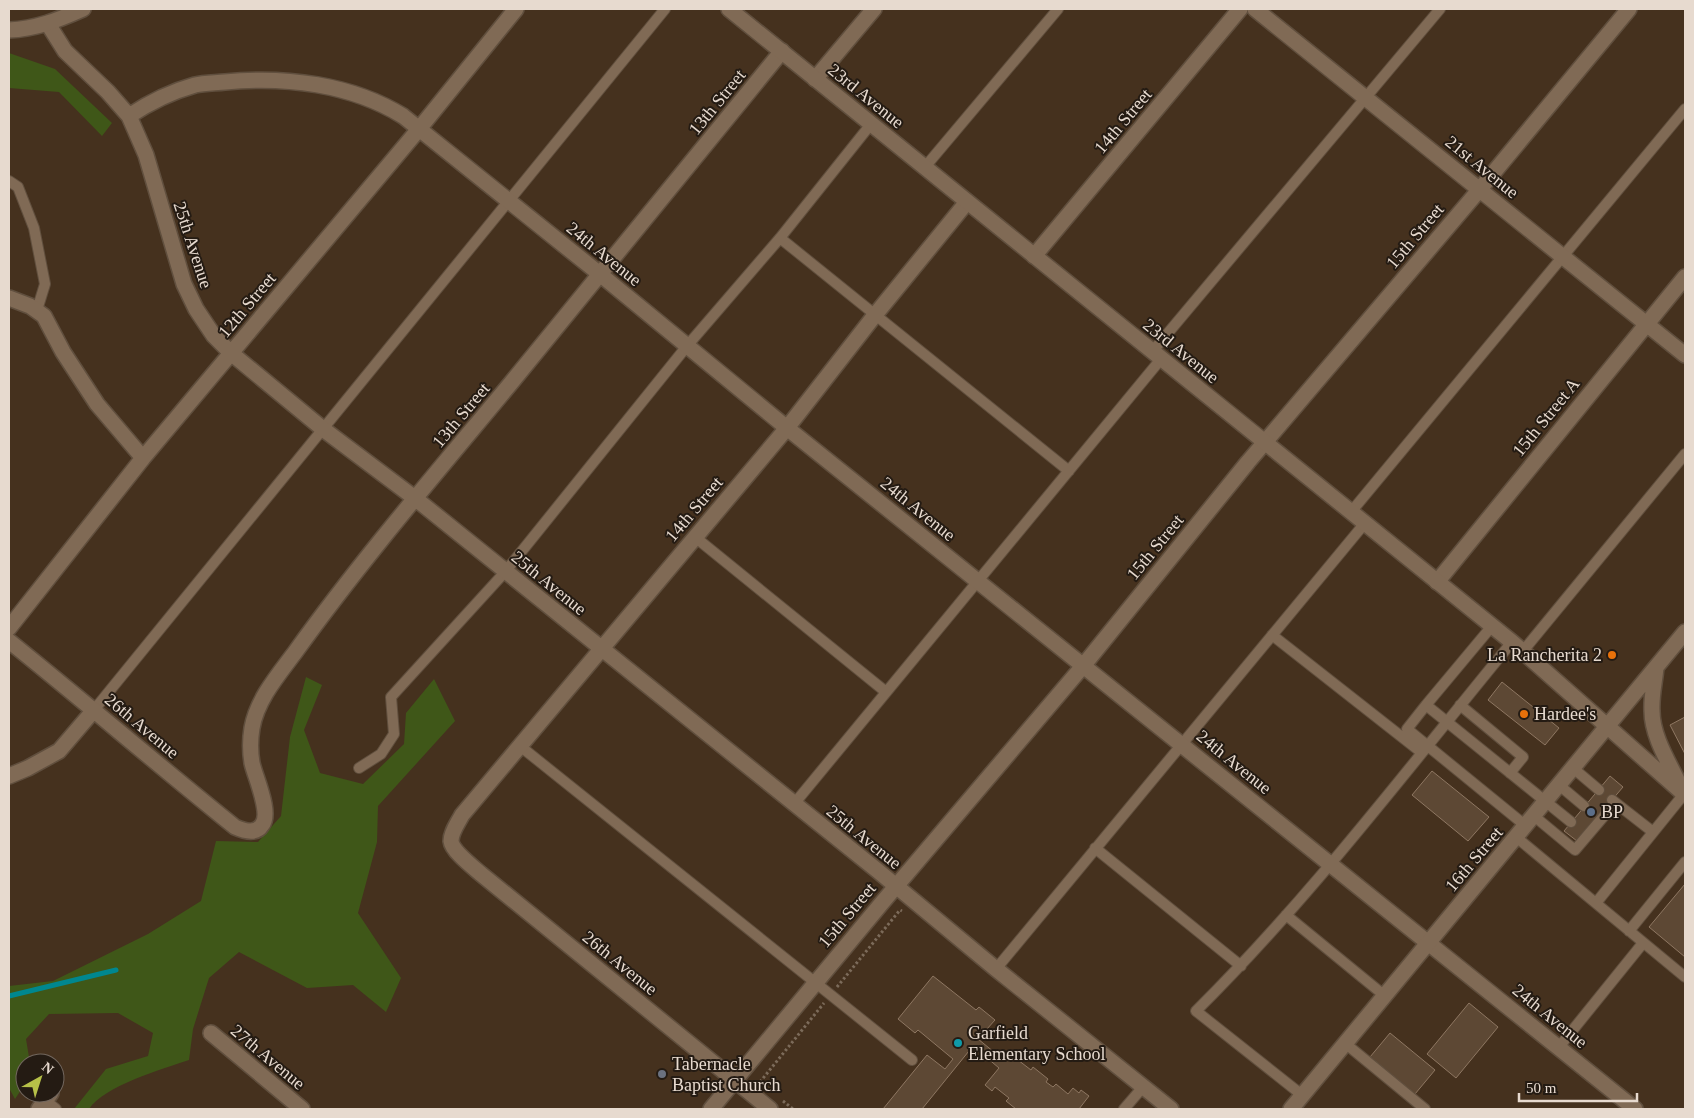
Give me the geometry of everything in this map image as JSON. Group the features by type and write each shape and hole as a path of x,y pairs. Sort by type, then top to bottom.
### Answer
{"street":[{"path":"9,30 26,29 48,24 84,9"},
{"name":"12th Street","path":"9,628 143,458 420,129 516,9"},
{"name":"23rd Avenue","path":"728,9 1518,647 1685,794"},
{"path":"815,79 874,9"},
{"name":"14th Street","path":"1034,256 1240,9"},
{"name":"21st Avenue","path":"1255,9 1685,355"},
{"name":"15th Street","path":"711,1109 896,886 1083,666 1265,443 1480,189 1628,9"},
{"name":"25th Avenue","path":"48,24 65,51 108,92 129,116 146,155 184,284 200,316 214,336 231,353 323,429 416,499 1171,1109"},
{"name":"13th Street","path":"256,830 262,826 265,819 265,809 252,762 250,743 252,725 271,686 313,627 416,499 601,275 782,51"},
{"name":"24th Avenue","path":"129,116 147,103 197,85 259,80 319,85 342,90 382,104 420,129 787,428 1636,1109"},
{"name":"14th Street","path":"451,841 454,829 462,815 787,428 874,315 967,202"},
{"name":"15th Street A","path":"1437,582 1685,277"},
{"path":"9,298 37,310 44,316 63,352 96,404 143,458"},
{"name":"16th Street","path":"1291,1109 1685,632"},
{"name":"26th Avenue","path":"9,641 94,710 144,754 236,827 246,832 256,830"},
{"path":"1656,667 1652,712 1654,725 1657,736 1685,794"},
{"path":"9,776 28,768 58,751 94,710"},
{"name":"26th Avenue","path":"451,841 453,847 480,874 770,1109"},
{"name":"27th Avenue","path":"211,1033 302,1109"}],"lane":[{"path":"94,710 665,9"},
{"path":"925,167 1058,9"},
{"path":"794,804 1069,471 1157,355 1440,9"},
{"path":"1351,512 1685,109"},
{"path":"359,768 381,754 394,734 391,697 505,572 687,346 780,238 871,124"},
{"path":"9,181 18,187 34,228 45,284 37,310"},
{"path":"780,238 1069,471"},
{"path":"1302,1095 1196,1011 1242,966 1331,864 1460,705 1518,647 1685,454"},
{"path":"996,969 1365,523"},
{"path":"695,537 886,692"},
{"path":"1424,749 1407,729 1492,626"},
{"path":"1272,635 1525,826 1596,903 1685,977"},
{"path":"1426,705 1571,822"},
{"path":"1460,705 1523,757 1510,773"},
{"path":"520,746 912,1060"},
{"path":"1573,768 1599,790"},
{"path":"1559,785 1584,806"},
{"path":"1596,903 1685,794"},
{"path":"1525,826 1576,850 1614,801 1653,832"},
{"path":"1095,848 1242,966"},
{"path":"1629,931 1685,862"},
{"path":"1286,915 1385,996"},
{"path":"1559,1047 1643,943"},
{"path":"1346,1044 1425,1109"},
{"path":"1124,1109 1143,1087"}],"green space":[{"path":"9,53 55,69 112,123 102,136 59,92 9,88"},
{"path":"306,677 322,685 304,730 320,773 363,784 404,744 406,713 434,679 455,721 378,806 377,842 358,913 401,978 386,1012 353,985 307,988 239,952 209,978 193,1029 189,1060 134,1079 107,1093 89,1109 74,1109 106,1069 148,1056 153,1033 118,1013 49,1014 26,1039 28,1053 15,1053 15,1099 9,1088 9,986 53,981 148,934 201,901 216,841 258,842 281,816 290,737"}],"building":[{"name":"Hardee's","path":"1502,682 1559,728 1545,745 1488,700"},
{"path":"1685,717 1685,754 1670,725"},
{"path":"1432,771 1489,817 1468,841 1412,795"},
{"name":"BP","path":"1610,776 1623,787 1577,841 1564,831"},
{"path":"1685,884 1685,957 1649,927"},
{"name":"Garfield Elementary School","path":"933,976 976,1010 979,1007 995,1020 978,1039 1005,1061 1013,1050 1020,1056 1018,1060 1031,1070 1033,1067 1048,1079 1046,1082 1053,1087 1056,1084 1068,1094 1073,1088 1079,1093 1081,1090 1089,1096 1079,1109 1016,1109 1006,1101 1009,1098 995,1087 992,1091 985,1085 999,1068 973,1046 922,1109 883,1109 927,1055 945,1069 953,1059 918,1030 915,1033 898,1019"},
{"path":"1469,1003 1498,1027 1456,1078 1427,1054"},
{"path":"1390,1033 1435,1070 1415,1094 1370,1057"}],"waterway":[{"path":"9,996 116,970"}],"place":[{"name":"La Rancherita 2","path":"1612,655"},
{"name":"Hardee's","path":"1524,714"},
{"name":"BP","path":"1591,812"},
{"name":"Garfield Elementary School","path":"958,1043"},
{"name":"Tabernacle Baptist Church","path":"662,1074"}]}
